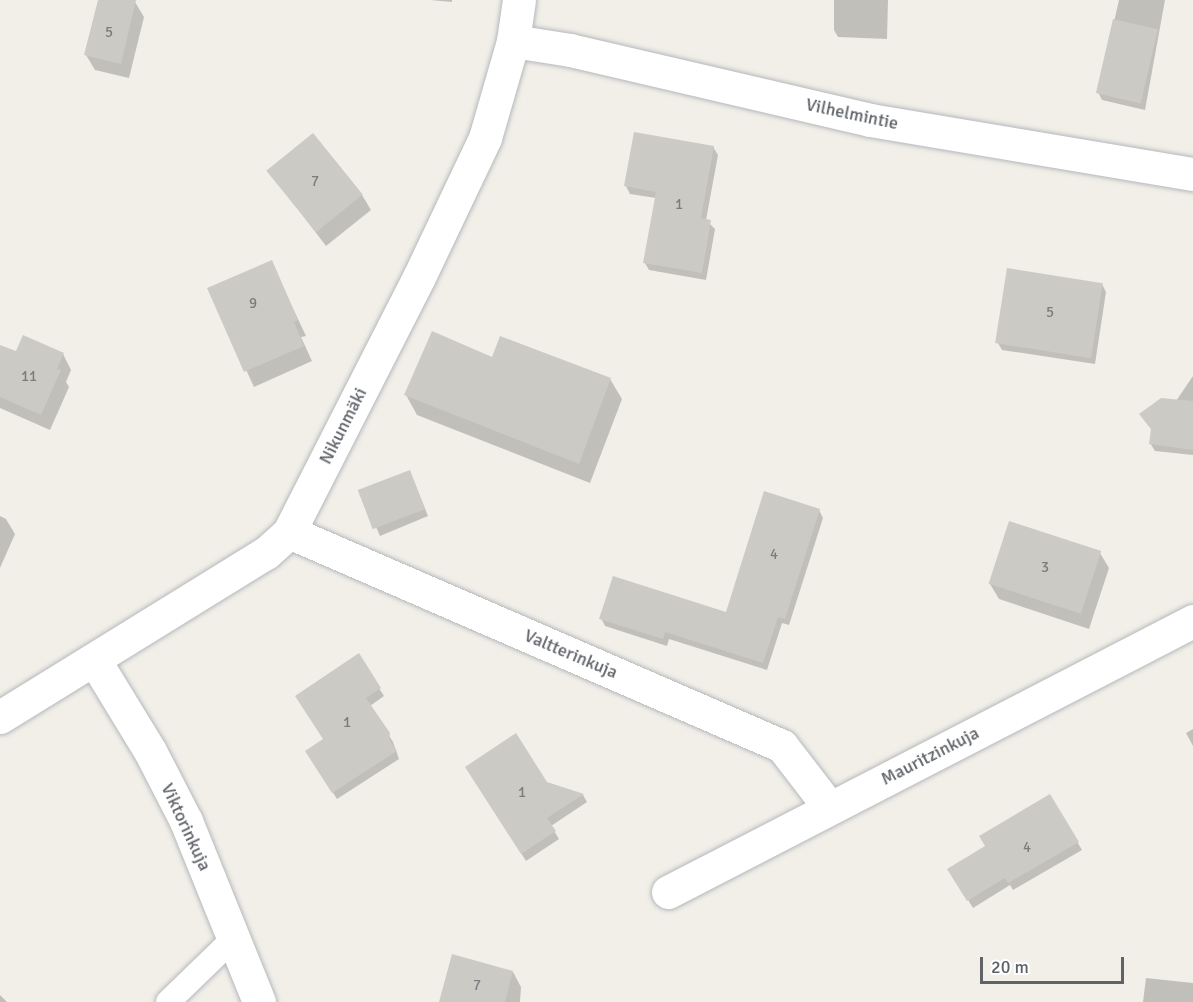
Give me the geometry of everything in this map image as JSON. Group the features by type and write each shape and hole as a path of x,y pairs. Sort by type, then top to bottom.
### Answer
{"street":[{"name":"Nikunmäki","path":"0,717 95,661 266,553 289,532 419,277 485,138 513,41 519,0"},
{"name":"Vilhelmintie","path":"513,41 570,50 870,120 1193,174"},
{"name":"Valtterinkuja","path":"289,532 782,746 829,807"},
{"name":"Mauritzinkuja","path":"668,892 1193,621"},
{"name":"Viktorinkuja","path":"95,661 150,751 186,821 259,1002"}],"lane":[{"path":"168,1002 234,938"}],"building":[{"path":"98,0 136,0 121,64 84,55"},
{"path":"1113,19 1158,29 1141,103 1096,93"},
{"path":"634,132 714,146 701,218 711,220 702,273 643,263 656,192 624,186"},
{"path":"313,133 363,194 316,232 266,171"},
{"path":"272,260 298,320 294,322 304,346 244,372 207,288"},
{"path":"1007,268 1103,283 1091,358 995,343"},
{"path":"432,331 492,357 500,336 611,378 579,464 404,395"},
{"path":"23,335 64,353 57,369 61,370 41,415 0,397 0,345 16,351"},
{"path":"1161,398 1193,401 1193,450 1149,444 1151,429 1139,414"},
{"path":"410,470 425,509 373,529 358,490"},
{"path":"764,491 820,509 785,619 778,617 763,663 665,632 663,639 599,619 613,576 726,612"},
{"path":"1009,521 1101,551 1081,614 989,584"},
{"path":"359,653 381,688 366,698 390,733 389,739 397,751 332,793 305,751 323,739 295,696"},
{"path":"516,733 547,782 584,794 547,818 556,831 521,854 465,767"},
{"path":"1050,794 1079,842 1008,883 1005,878 967,901 947,869 985,846 979,836"},
{"path":"452,954 513,971 505,1002 439,1002"}]}
